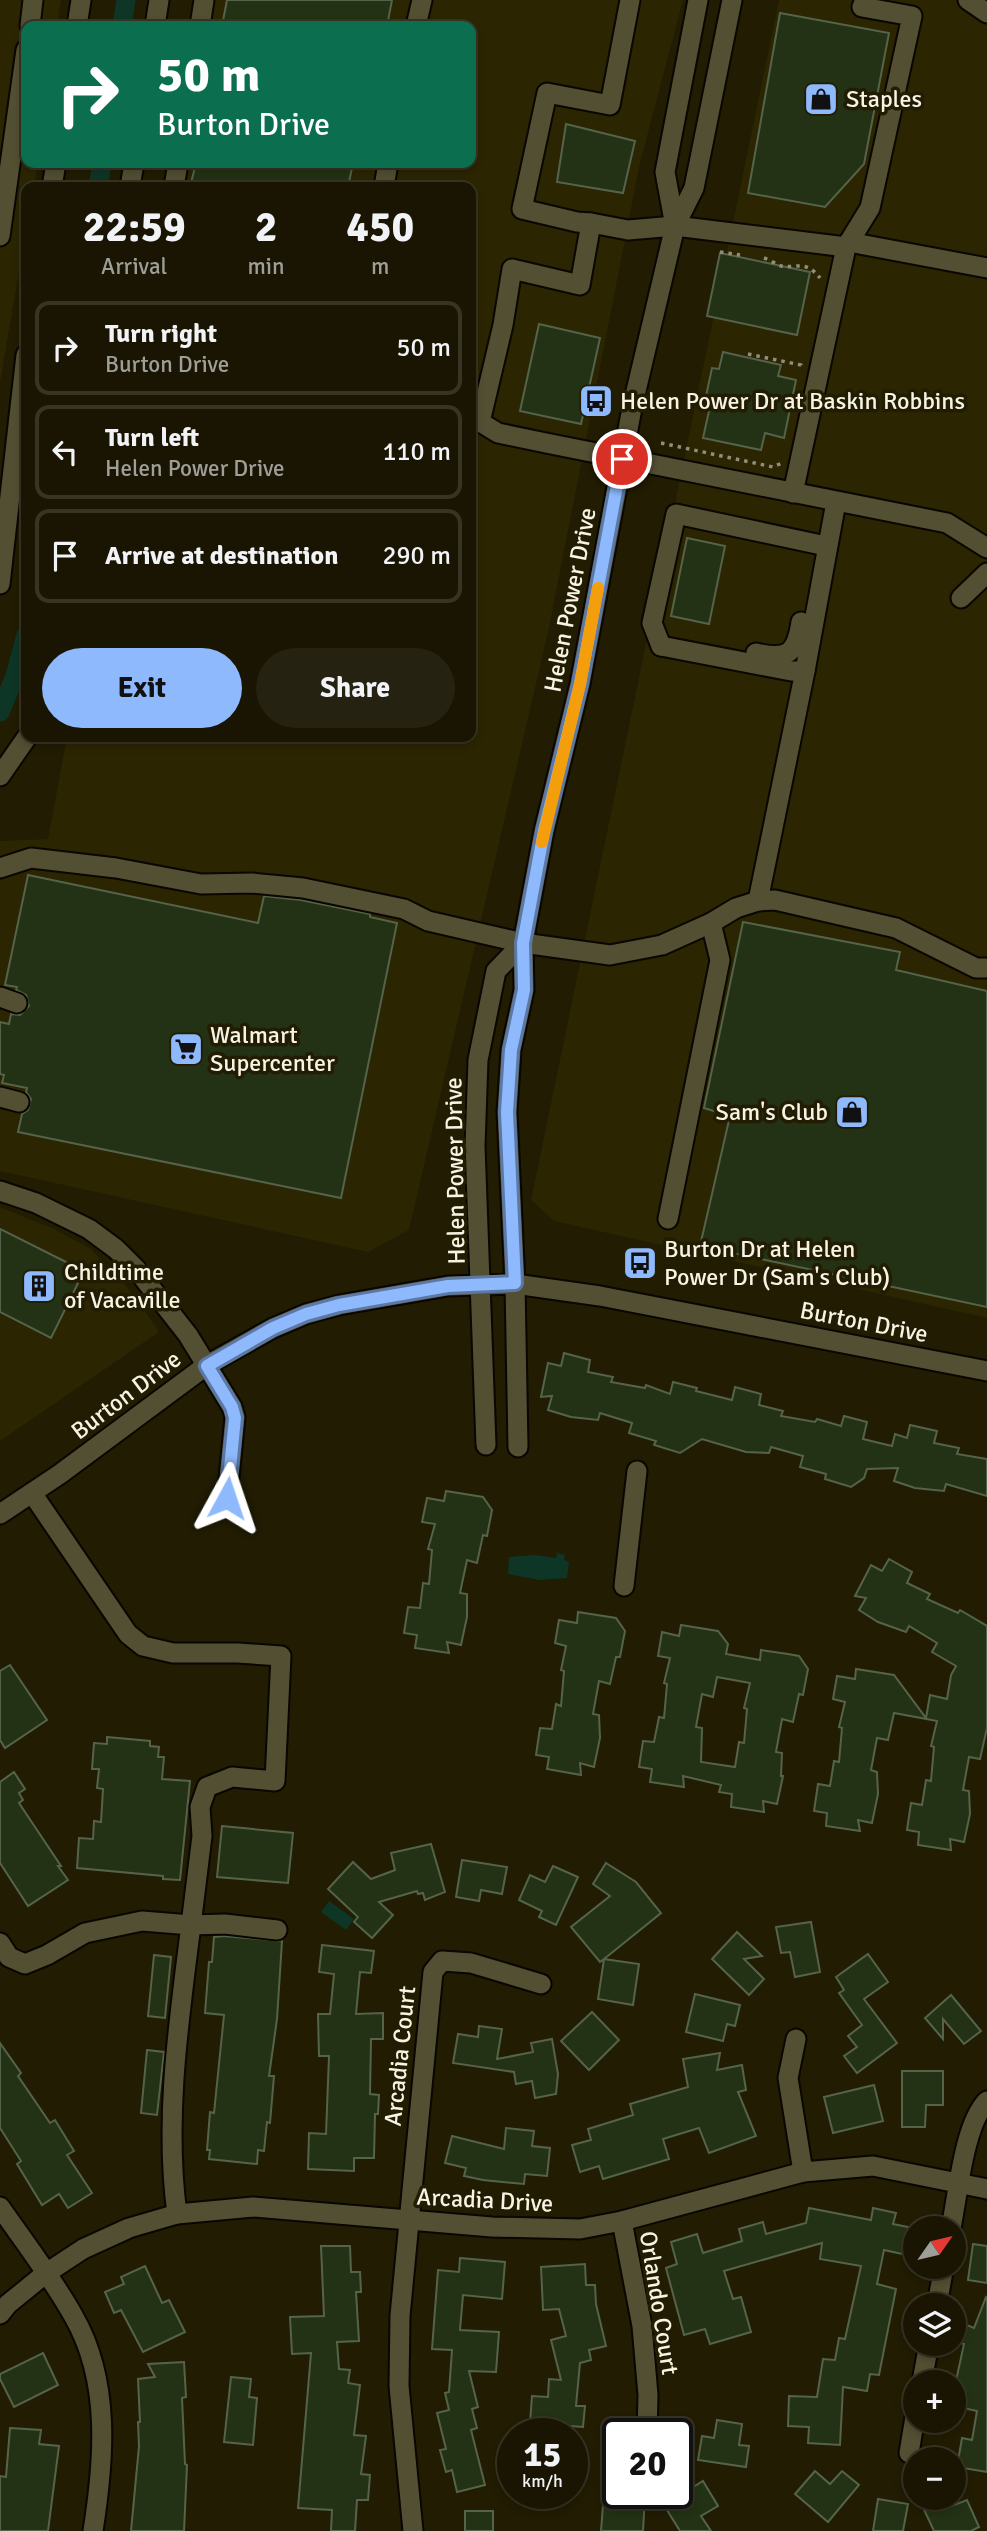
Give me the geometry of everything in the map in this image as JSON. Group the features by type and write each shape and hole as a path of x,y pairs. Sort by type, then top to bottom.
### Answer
{"street":[{"path":"31,21 33,0"},
{"path":"78,21 81,0"},
{"path":"156,21 159,0"},
{"path":"201,21 204,0"},
{"path":"417,21 422,0"},
{"path":"630,0 610,105 547,93 522,209 576,222 628,230 675,226 848,244 987,268"},
{"name":"Helen Power Drive","path":"675,226 665,172 698,0"},
{"name":"Helen Power Drive","path":"518,1447 515,1283 507,1112 511,1050 524,990 523,943 544,831 580,684 632,408 675,226 694,188 732,0"},
{"path":"793,493 848,244 870,208 916,8 862,7 865,0"},
{"path":"968,0 987,13"},
{"path":"0,236 21,86"},
{"path":"476,419 503,325 512,269 580,285 591,223"},
{"path":"0,584 21,399"},
{"path":"476,422 498,433 947,523 987,548"},
{"path":"758,901 836,502"},
{"path":"661,646 652,623 676,513 826,546"},
{"path":"661,646 675,637 775,657 791,652 798,642 812,564 826,546"},
{"path":"961,598 987,573"},
{"path":"661,646 791,671 805,671"},
{"path":"0,776 24,742"},
{"path":"0,868 31,858 116,868 201,884 252,883 303,888 404,909 428,921 523,943 610,955 662,945 711,923 736,908 758,901 775,900 896,928 976,968 987,968"},
{"path":"668,1219 720,960 711,923"},
{"name":"Helen Power Drive","path":"486,1445 475,1146 478,1060 496,971 523,943"},
{"path":"0,1191 36,1203 89,1229 116,1249 137,1270 188,1336 232,1407 235,1418 227,1498"},
{"name":"Burton Drive","path":"0,1514 207,1366 273,1328 306,1314 339,1305 448,1286 515,1283 600,1296 987,1371"},
{"path":"624,1586 637,1471"},
{"path":"32,1493 128,1634 143,1646 173,1653 281,1656 275,1782 232,1777 207,1787 200,1807 202,1836 176,2063 171,2168 177,2214"},
{"path":"0,1943 9,1956 25,1964 47,1955 85,1933 142,1921 191,1925 225,1924 277,1930"},
{"name":"Arcadia Court","path":"408,2220 433,1972 442,1961 471,1963 541,1984"},
{"path":"796,2039 788,2078 803,2172"},
{"path":"953,2216 965,2153 977,2111 987,2101"},
{"name":"Arcadia Drive","path":"0,2314 8,2304 45,2274 83,2249 129,2228 177,2214 253,2207 492,2227 580,2229 622,2221 803,2172 873,2166 987,2189"},
{"path":"0,2207 75,2318 91,2355 102,2427 101,2464 93,2531"},
{"path":"408,2220 400,2316 398,2386 413,2531"},
{"name":"Orlando Court","path":"622,2221 642,2326 647,2418"}],"path":[{"path":"717,251 729,255 748,255"},
{"path":"758,256 782,266 798,264 815,271 822,279"},
{"path":"748,354 801,365 799,377"},
{"path":"661,443 773,467 785,462"}],"shaded area":[{"path":"0,0 61,0 58,21 21,21 21,168 37,168 35,182 21,182 21,260 0,383"},
{"path":"194,0 683,0 640,163 549,628 409,1230 368,1252 0,1171 0,841 48,839 66,742 476,742 476,182 165,182 167,168 476,168 476,21 190,21"},
{"path":"779,0 987,0 987,1318 554,1221 531,1200"},
{"path":"0,1207 52,1228 91,1249 133,1294 159,1332 0,1441"},
{"path":"557,1553 565,1555 564,1560 569,1562 567,1578 540,1580 508,1574 509,1557 535,1555 556,1558"},
{"path":"329,1901 354,1919 346,1930 321,1912"}],"building":[{"path":"227,0 392,0 388,21 223,21"},
{"name":"Staples","path":"780,13 889,33 864,164 825,207 748,193"},
{"path":"566,124 635,141 623,193 557,182"},
{"path":"195,168 352,168 349,182 191,182"},
{"path":"720,253 810,272 797,335 707,316"},
{"path":"539,324 600,338 581,424 520,411"},
{"path":"723,352 781,365 778,376 796,380 784,438 765,433 761,450 703,438 709,411 703,410 712,368 719,369"},
{"path":"687,538 725,546 709,624 671,616"},
{"name":"Walmart Supercenter","path":"28,875 258,923 264,896 301,900 370,914 370,917 397,923 341,1198 18,1132 22,1114 28,1110 31,1099 26,1092 27,1088 2,1083 4,1075 0,1074 0,1022 9,1024 11,1014 20,1015 29,1006 26,995 16,990 17,987 5,985"},
{"name":"Sam's Club","path":"743,922 900,952 896,970 987,991 987,1307 700,1246 730,1116 704,1108"},
{"name":"Childtime of Vacaville","path":"0,1229 84,1271 51,1338 0,1312"},
{"path":"564,1353 590,1360 588,1372 613,1377 611,1382 645,1388 646,1385 670,1394 673,1382 732,1400 735,1387 761,1394 759,1405 783,1411 781,1416 815,1422 817,1419 841,1426 844,1416 867,1422 863,1439 892,1446 895,1434 907,1438 910,1425 937,1431 934,1443 959,1448 957,1454 987,1459 987,1496 946,1484 944,1491 915,1488 894,1481 898,1468 867,1469 864,1478 851,1487 825,1479 826,1474 800,1467 803,1456 771,1447 769,1453 746,1452 702,1439 680,1453 654,1445 656,1441 629,1433 632,1423 600,1413 598,1420 571,1417 548,1410 552,1396 541,1397 548,1363 561,1366"},
{"path":"446,1491 483,1497 492,1510 487,1536 483,1535 477,1563 467,1560 460,1593 467,1594 467,1617 461,1645 447,1642 449,1653 415,1648 417,1635 404,1633 408,1607 420,1608 423,1583 429,1584 432,1550 428,1549 435,1524 422,1522 427,1498 444,1501"},
{"path":"889,1559 912,1572 907,1583 930,1594 927,1599 958,1613 960,1610 987,1626 987,1728 980,1759 969,1757 963,1790 969,1791 970,1814 964,1842 950,1839 951,1850 918,1845 919,1832 907,1830 911,1803 922,1805 926,1780 931,1781 934,1747 931,1746 937,1721 894,1713 888,1740 877,1738 871,1770 877,1772 878,1794 872,1823 858,1820 860,1831 826,1826 827,1813 814,1811 818,1784 830,1786 834,1761 839,1762 842,1728 839,1727 845,1702 833,1699 837,1676 855,1679 856,1669 894,1675 926,1718 930,1695 947,1699 951,1675 956,1666 932,1652 937,1643 909,1626 906,1632 878,1622 859,1610 866,1598 855,1596 871,1565 882,1571"},
{"path":"578,1612 616,1618 625,1631 620,1657 616,1657 610,1684 599,1681 593,1714 599,1715 600,1738 594,1767 580,1763 581,1775 547,1769 549,1757 536,1755 540,1728 552,1729 556,1704 561,1706 564,1671 561,1670 566,1646 555,1643 559,1620 577,1623"},
{"path":"681,1625 718,1631 728,1644 726,1654 760,1660 761,1650 799,1656 808,1669 803,1695 799,1694 793,1722 782,1719 776,1752 782,1753 783,1776 777,1804 763,1801 764,1812 731,1807 732,1794 719,1792 721,1785 683,1776 684,1787 650,1782 652,1769 639,1767 643,1741 654,1742 659,1717 664,1718 667,1684 664,1683 670,1658 658,1656 662,1632 679,1636","holes":["717,1677 750,1683 744,1708 747,1709 744,1743 739,1742 735,1767 701,1762 702,1728 696,1727 702,1694 713,1697"]},
{"path":"10,1665 47,1720 5,1748 0,1740 0,1671"},
{"path":"107,1737 150,1741 150,1746 159,1747 158,1757 164,1757 162,1779 190,1781 180,1880 77,1868 79,1838 93,1839 94,1821 101,1822 103,1789 97,1788 99,1769 92,1769 94,1743 107,1744"},
{"path":"14,1772 25,1789 19,1793 23,1800 19,1803 68,1880 28,1906 0,1863 0,1782"},
{"path":"222,1826 293,1833 288,1883 217,1877"},
{"path":"431,1844 445,1892 425,1900 423,1893 418,1894 417,1891 379,1902 393,1915 372,1938 354,1922 358,1917 328,1889 353,1862 371,1879 395,1870 391,1853"},
{"path":"462,1860 507,1867 502,1894 481,1890 479,1901 456,1897"},
{"path":"606,1863 636,1882 661,1913 600,1962 571,1927 610,1896 593,1884"},
{"path":"553,1866 578,1877 556,1925 539,1917 542,1911 519,1900 530,1875 545,1882"},
{"path":"811,1922 820,1972 795,1977 790,1952 781,1953 776,1927"},
{"path":"737,1932 762,1956 744,1959 764,1979 749,1995 712,1959"},
{"path":"214,1937 282,1941 277,2019 269,2076 274,2076 270,2123 267,2122 264,2151 258,2150 257,2164 209,2159 210,2150 207,2150 210,2112 214,2113 224,2015 205,2013 209,1962 212,1962"},
{"path":"322,1945 374,1951 371,1973 360,1972 356,2014 383,2013 383,2039 371,2039 370,2094 379,2095 378,2114 375,2114 374,2158 354,2158 354,2171 308,2169 309,2133 326,2134 329,2056 319,2056 318,2014 330,2014 334,1974 319,1972"},
{"path":"868,1954 888,1982 864,1999 897,2043 857,2073 844,2056 857,2047 848,2036 862,2025 839,1993 844,1990 836,1977"},
{"path":"154,1955 171,1957 165,2018 148,2016"},
{"path":"604,1959 639,1964 633,2005 598,1999"},
{"path":"695,1994 740,2005 735,2026 727,2024 723,2041 686,2032"},
{"path":"951,1995 981,2031 964,2044 943,2019 943,2039 925,2018"},
{"path":"592,2012 619,2040 589,2070 561,2041"},
{"path":"479,2026 502,2029 497,2059 533,2052 531,2043 552,2039 558,2074 556,2094 535,2098 532,2081 516,2084 514,2072 453,2063 458,2034 478,2037"},
{"path":"0,2043 21,2073 18,2076 50,2123 55,2120 74,2151 67,2155 92,2193 68,2208 59,2194 42,2205 17,2164 21,2161 0,2128"},
{"path":"147,2050 164,2052 157,2115 141,2113"},
{"path":"720,2053 717,2070 742,2065 746,2090 738,2092 756,2136 709,2153 699,2128 663,2139 669,2159 603,2179 599,2166 580,2172 572,2145 591,2140 588,2129 633,2115 630,2104 688,2087 683,2059"},
{"path":"902,2071 943,2071 943,2105 926,2105 925,2127 902,2127"},
{"path":"874,2085 883,2121 833,2133 824,2097"},
{"path":"506,2128 534,2131 532,2146 550,2148 547,2176 525,2174 524,2184 483,2180 464,2176 466,2168 445,2163 452,2136 504,2149"},
{"path":"809,2208 871,2220 873,2208 896,2213 893,2224 903,2226 903,2254 884,2250 877,2284 896,2289 879,2375 870,2374 867,2391 843,2387 840,2445 808,2443 809,2427 788,2426 789,2396 817,2397 823,2359 835,2360 839,2338 845,2339 861,2266 820,2259 822,2243 724,2271 733,2299 741,2297 751,2332 710,2344 705,2329 684,2335 666,2268 677,2264 671,2242 697,2234 703,2253 742,2241 739,2229 763,2222 766,2234 806,2223"},
{"path":"973,2244 987,2246 987,2283 968,2280"},
{"path":"321,2246 350,2246 351,2272 360,2272 361,2292 356,2292 359,2341 337,2342 339,2369 350,2370 348,2383 360,2385 354,2435 366,2436 361,2474 370,2475 368,2500 357,2500 355,2531 331,2531 332,2510 298,2508 311,2353 292,2354 290,2317 324,2316"},
{"path":"460,2258 505,2262 502,2299 463,2295 460,2330 499,2332 496,2372 469,2371 478,2407 472,2409 477,2428 471,2430 485,2485 457,2492 452,2470 446,2472 440,2450 446,2449 437,2413 449,2410 445,2393 449,2392 452,2350 432,2349 438,2270 459,2272"},
{"path":"585,2264 586,2285 595,2285 596,2304 606,2346 589,2350 591,2360 580,2363 576,2406 585,2406 584,2418 530,2418 532,2396 548,2397 549,2379 561,2380 551,2340 566,2336 559,2309 543,2310 541,2267"},
{"path":"145,2266 162,2303 169,2300 185,2332 143,2352 121,2310 114,2313 105,2292 124,2284 121,2277"},
{"path":"986,2297 987,2472 966,2468 966,2447 960,2447 962,2438 972,2440 977,2411 966,2409 966,2370 958,2370 961,2356 966,2356 966,2328 967,2325 974,2328"},
{"path":"43,2353 58,2385 14,2407 0,2374"},
{"path":"184,2362 186,2397 182,2398 187,2465 184,2531 131,2531 139,2446 138,2379 155,2377 148,2364"},
{"path":"231,2377 251,2379 249,2397 257,2398 253,2445 224,2442"},
{"path":"717,2420 742,2424 739,2445 749,2446 746,2467 698,2460 702,2436 714,2438"},
{"path":"10,2428 41,2430 39,2444 59,2446 48,2531 0,2531 0,2476 6,2477"},
{"path":"815,2471 830,2484 842,2471 859,2485 828,2522 795,2494"},
{"path":"703,2481 718,2506 701,2516 711,2531 680,2531 666,2509 693,2509 693,2487"},
{"path":"878,2499 903,2503 903,2510 907,2510 903,2531 873,2531"},
{"path":"967,2500 979,2527 971,2531 934,2531 924,2510 966,2510"},
{"path":"603,2509 644,2509 643,2531 601,2531"},
{"path":"465,2511 493,2511 493,2531 465,2531"}],"waterway":[{"path":"123,21 126,0"},
{"path":"99,182 101,168"},
{"path":"0,712 21,654"}],"slow traffic":[{"path":"542,842 580,684 598,588"}],"place":[{"name":"Staples","path":"821,99"},
{"name":"Helen Power Dr at Baskin Robbins","path":"596,401"},
{"name":"Walmart Supercenter","path":"186,1049"},
{"name":"Sam's Club","path":"852,1112"},
{"name":"Burton Dr at Helen Power Dr (Sam's Club)","path":"640,1263"},
{"name":"Childtime of Vacaville","path":"39,1286"}],"route":[{"path":"227,1498 235,1418 232,1407 207,1366 273,1328 306,1314 339,1305 448,1286 515,1283 507,1112 511,1050 524,990 523,943 544,831 580,684 622,459"}]}
